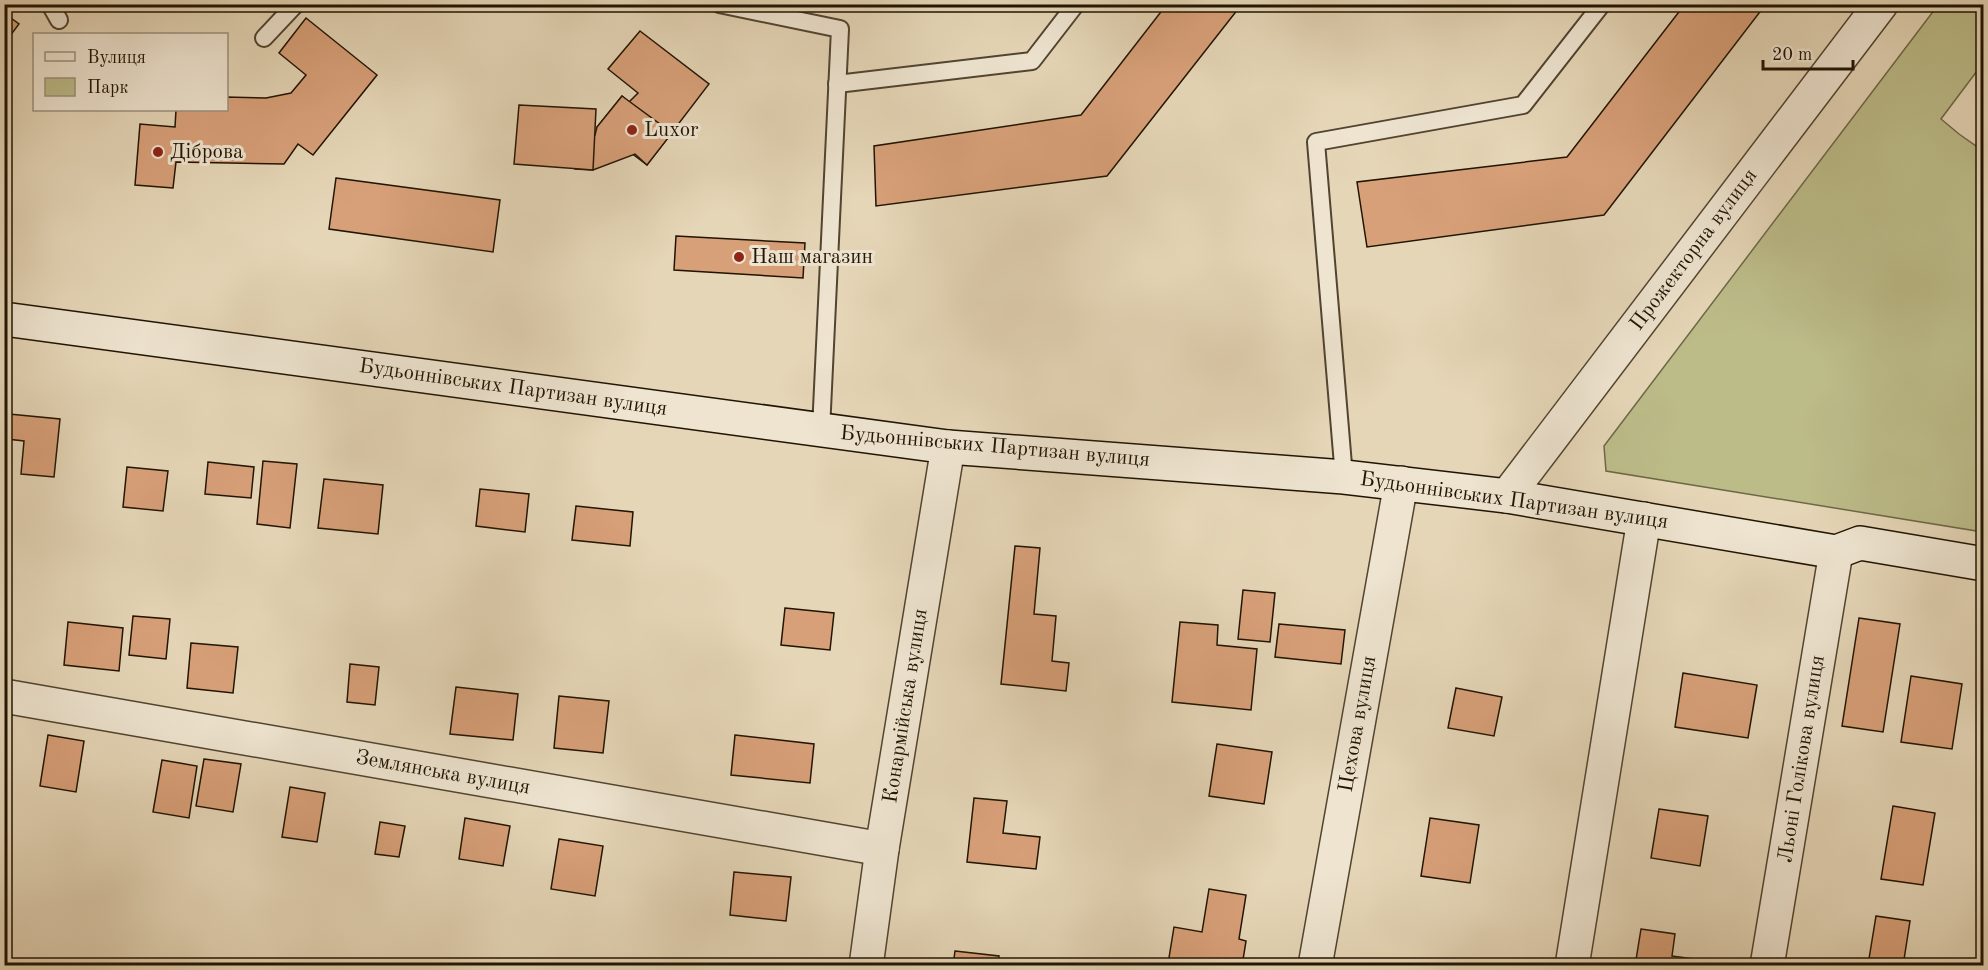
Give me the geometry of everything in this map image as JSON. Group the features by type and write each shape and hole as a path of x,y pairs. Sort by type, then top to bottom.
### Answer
{"street":[{"name":"Прожекторна вулиця","path":"1507,496 1881,4"},
{"name":"Будьоннівських Партизан вулиця","path":"4,319 948,447 1401,483 1507,496 1836,552 1860,543 1983,564"},
{"name":"Конармійська вулиця","path":"866,966 882,849 948,447"},
{"name":"Цехова вулиця","path":"1315,966 1401,483"},
{"path":"1572,966 1644,519"},
{"name":"Льоні Голікова вулиця","path":"1767,966 1836,552"},
{"name":"Землянська вулиця","path":"4,696 882,849"}],"lane":[{"path":"50,4 59,20"},
{"path":"264,38 296,4"},
{"path":"719,4 840,29 820,430"},
{"path":"837,84 1032,61 1076,4"},
{"path":"1344,477 1316,142 1523,105 1602,4"}],"green space":[{"path":"1938,5 1983,5 1983,63 1941,119 1983,151 1983,532 1606,471 1604,446"}],"building":[{"path":"1167,4 1242,4 1107,176 876,206 874,146 1081,115"},
{"path":"1685,4 1766,4 1604,215 1367,247 1357,182 1567,157"},
{"path":"4,13 19,24 4,44"},
{"path":"306,18 377,75 313,155 298,144 284,164 176,162 173,188 135,185 140,124 175,127 176,111 228,111 228,97 266,98 291,93 306,75 279,53"},
{"path":"640,31 709,84 647,165 597,127 622,96 629,102 638,93 608,69"},
{"name":"Luxor","path":"622,96 672,133 647,165 635,154 593,170 575,169 578,134 595,135 597,127"},
{"path":"519,105 596,109 593,170 514,164"},
{"path":"336,178 500,200 493,252 329,229"},
{"name":"Наш магазин","path":"676,236 805,243 803,278 674,270"},
{"path":"9,414 60,419 54,477 21,474 24,441 7,439"},
{"path":"263,461 297,464 290,528 257,524"},
{"path":"208,462 254,467 251,498 205,494"},
{"path":"127,467 168,471 163,511 123,507"},
{"path":"324,479 383,485 378,534 318,528"},
{"path":"480,489 529,494 525,532 476,526"},
{"path":"576,506 633,512 630,546 572,540"},
{"path":"1015,546 1040,548 1034,614 1056,616 1052,661 1069,663 1066,691 1001,684"},
{"path":"1243,590 1275,593 1270,642 1238,639"},
{"path":"785,608 834,613 830,650 781,645"},
{"path":"133,616 170,619 166,659 129,655"},
{"path":"1859,618 1900,624 1883,732 1842,726"},
{"path":"68,622 123,628 119,671 64,665"},
{"path":"1180,622 1218,625 1217,645 1257,649 1251,710 1172,702"},
{"path":"1279,624 1345,630 1341,664 1275,657"},
{"path":"191,643 238,647 233,693 187,688"},
{"path":"350,664 379,667 375,705 347,702"},
{"path":"1683,673 1757,685 1748,738 1675,727"},
{"path":"1911,676 1962,684 1952,749 1901,742"},
{"path":"456,687 518,694 513,740 450,734"},
{"path":"1456,688 1502,697 1494,736 1448,728"},
{"path":"559,696 609,701 603,753 554,748"},
{"path":"48,735 84,741 76,792 40,786"},
{"path":"735,735 814,744 810,783 731,775"},
{"path":"1217,744 1272,752 1264,804 1209,796"},
{"path":"204,759 241,764 233,812 196,806"},
{"path":"162,760 197,766 189,818 153,812"},
{"path":"290,787 325,793 317,842 282,837"},
{"path":"974,798 1007,801 1003,833 1040,837 1036,869 967,862"},
{"path":"1893,806 1935,813 1923,885 1881,879"},
{"path":"1659,809 1708,816 1700,866 1651,858"},
{"path":"465,818 510,826 503,866 459,859"},
{"path":"1430,818 1479,825 1470,883 1421,876"},
{"path":"380,822 405,826 399,857 375,854"},
{"path":"559,839 603,846 595,896 551,889"},
{"path":"734,872 791,877 786,921 730,915"},
{"path":"1209,889 1246,895 1239,939 1246,941 1242,966 1168,964 1174,927 1202,932"},
{"path":"1876,916 1910,921 1903,966 1868,965"},
{"path":"1641,929 1675,934 1672,956 1708,961 1707,966 1635,966"},
{"path":"955,951 999,956 998,966 953,966"}],"place":[{"name":"Luxor","path":"632,130"},
{"name":"Діброва","path":"158,152"},
{"name":"Наш магазин","path":"739,257"}]}
